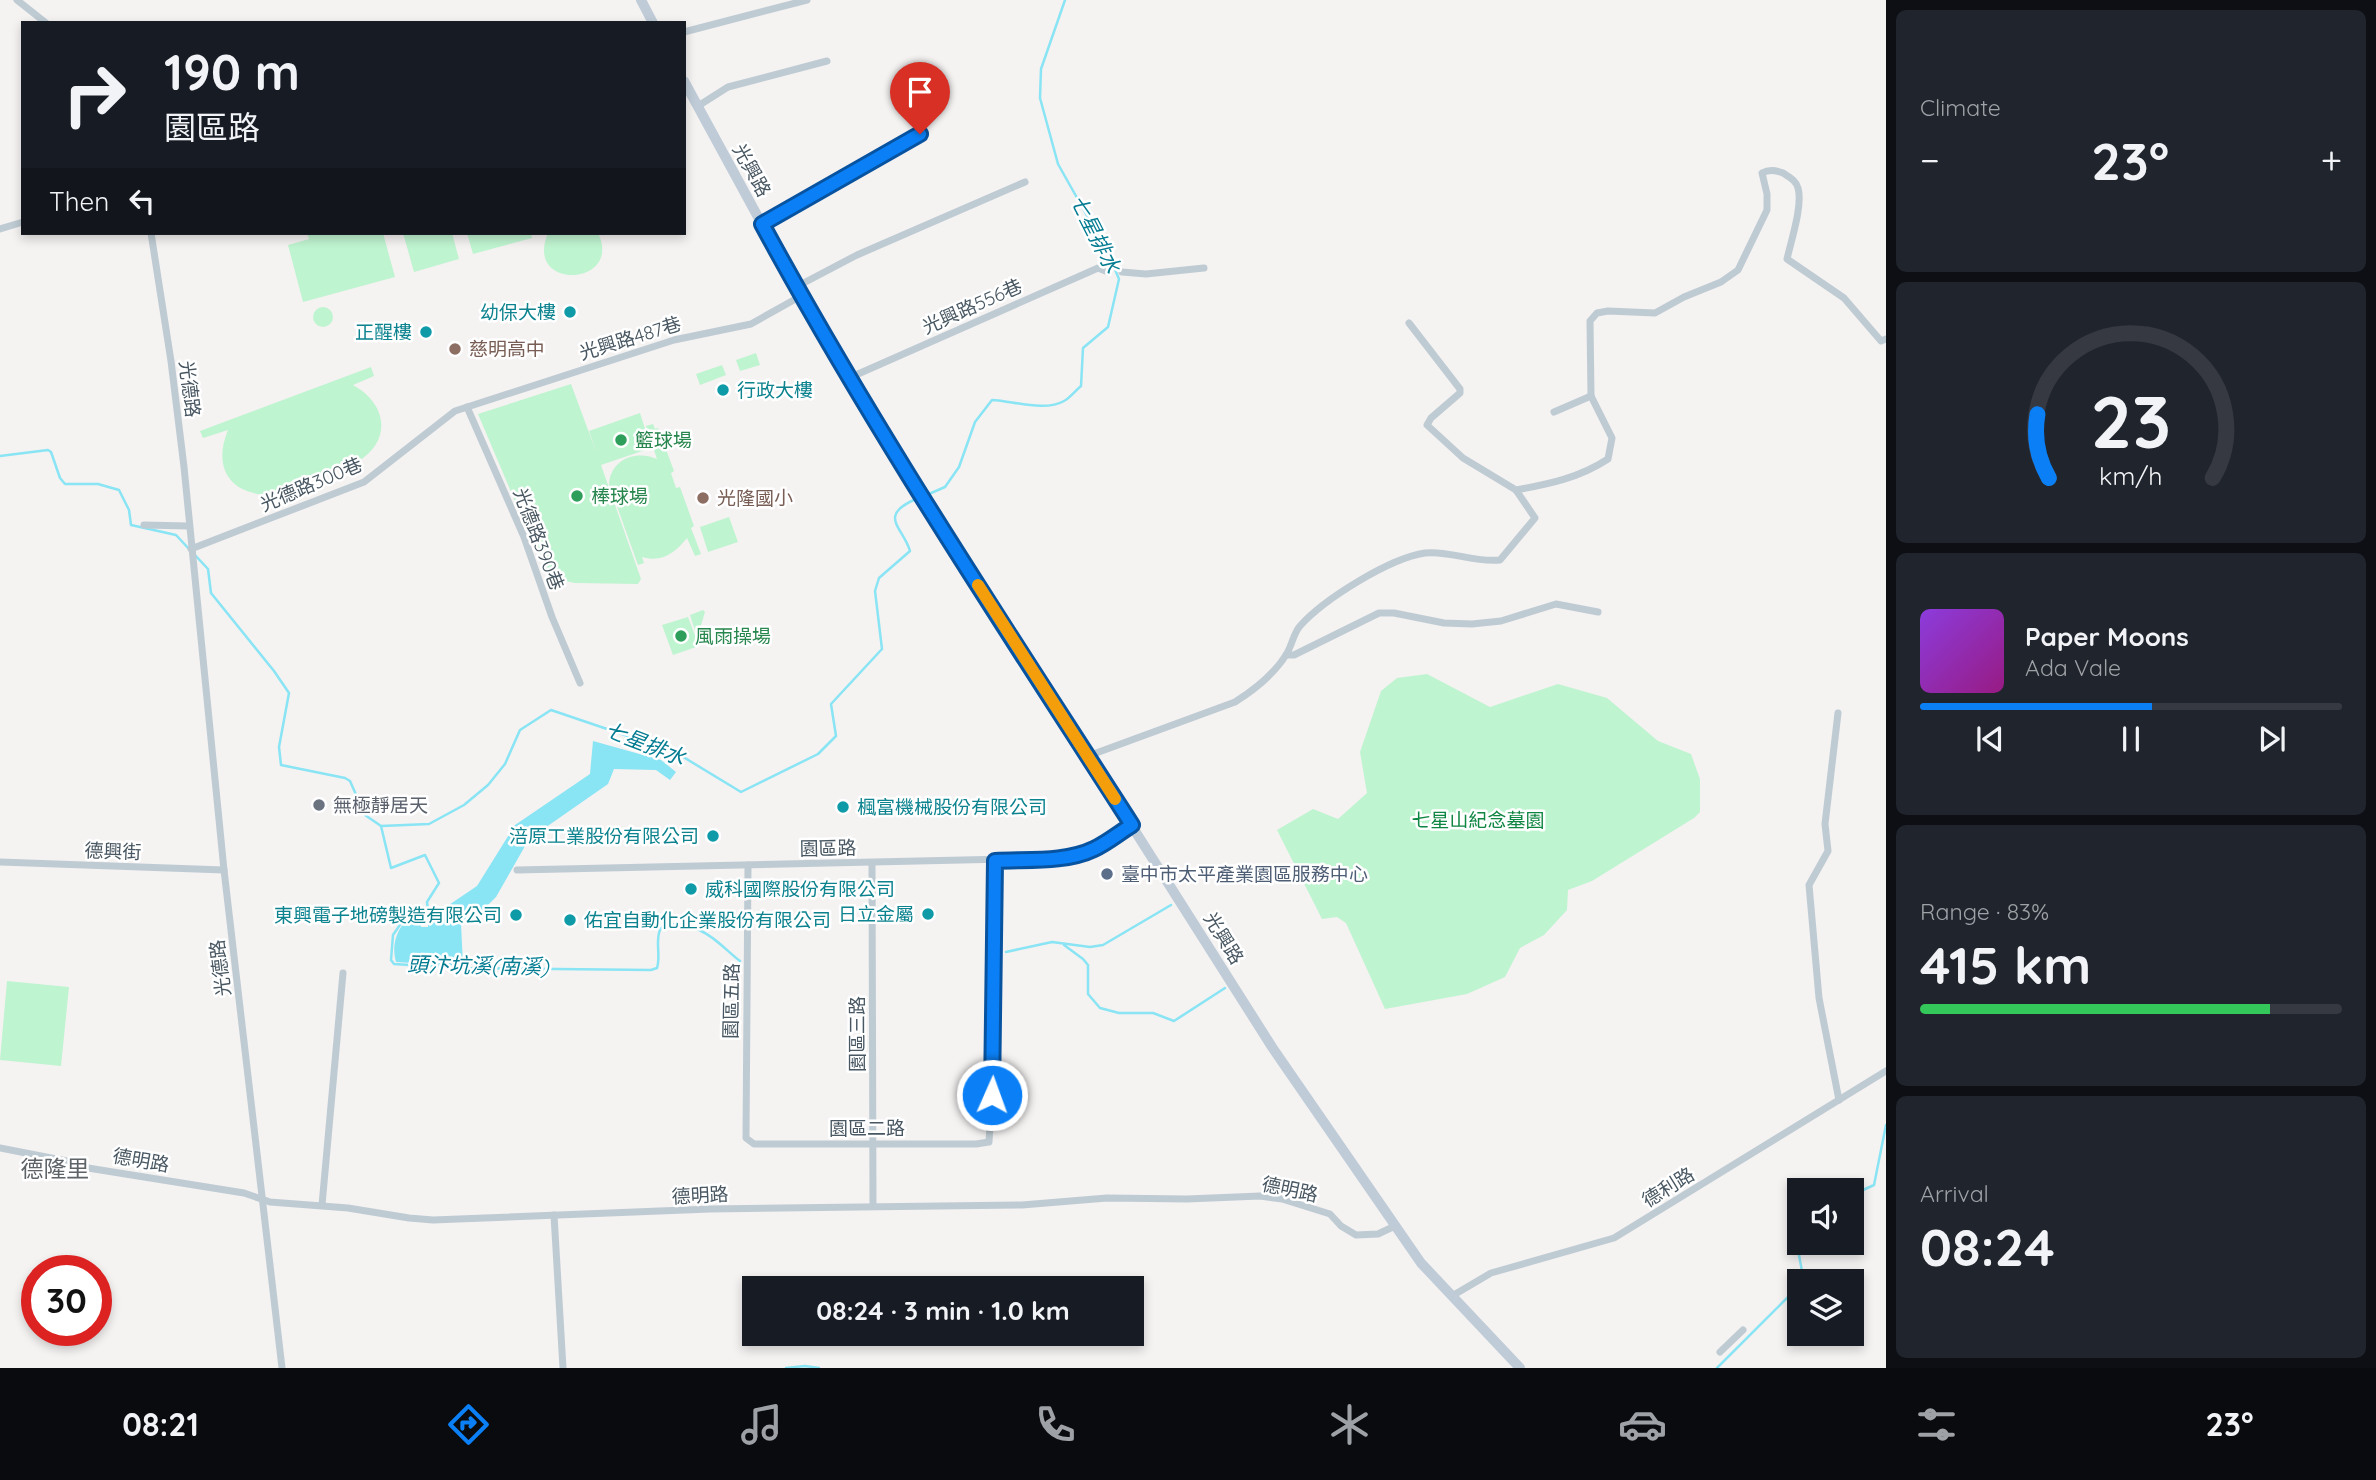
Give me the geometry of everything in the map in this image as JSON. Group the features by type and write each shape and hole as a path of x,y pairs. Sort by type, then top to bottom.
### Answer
{"main road":[{"path":"640,0 652,21"},
{"name":"光興路","path":"686,85 799,292 925,505 1272,1047 1421,1263 1520,1368"}],"street":[{"path":"17,0 43,21"},
{"path":"686,31 807,0"},
{"path":"698,106 728,87 827,61"},
{"path":"762,224 920,134"},
{"path":"1516,490 1562,482 1608,459 1612,438 1591,396 1590,321 1597,313 1608,311 1655,313 1684,297 1721,282 1738,270 1767,210 1767,194 1761,178 1762,173 1767,170 1778,171 1793,178 1798,187 1799,203 1787,259 1844,298 1881,341 1886,339"},
{"name":"光興路487巷","path":"467,407 684,337 751,324 857,255 1025,182"},
{"path":"0,229 21,223"},
{"name":"光德路","path":"151,235 184,467 224,870 282,1368"},
{"name":"光興路556巷","path":"849,377 1098,268 1108,272"},
{"path":"1122,272 1146,274 1204,268"},
{"path":"1088,756 1235,702 1256,688 1286,655 1298,628 1319,608 1382,567 1427,553 1487,561 1500,560 1535,518 1516,490 1463,458 1427,425 1460,390 1409,324"},
{"path":"1554,412 1591,396"},
{"name":"光德路300巷","path":"191,549 364,482 442,419 467,407"},
{"name":"光德路390巷","path":"467,407 524,537 552,617 580,682"},
{"path":"145,525 188,526"},
{"path":"1286,655 1294,655 1378,613 1394,613 1444,623 1472,624 1501,621 1556,604 1598,612"},
{"path":"1838,713 1825,824 1828,851 1809,885 1819,998 1839,1100"},
{"name":"園區路","path":"517,870 1053,858 1095,849 1132,825"},
{"name":"園區二路","path":"746,1138 754,1143 989,1142 993,1072 995,861"},
{"name":"德興街","path":"0,862 224,870"},
{"name":"園區三路","path":"872,863 873,1206"},
{"name":"園區五路","path":"746,1138 748,865"},
{"path":"322,1205 343,973"},
{"name":"德利路","path":"1452,1297 1491,1273 1614,1238 1886,1071"},
{"name":"德明路","path":"0,1148 82,1164 88,1168 262,1197 270,1202 322,1205 433,1220 873,1206 1023,1205 1107,1198 1260,1196 1282,1199 1330,1214 1356,1236 1378,1234 1395,1226"},
{"path":"554,1215 563,1368"},
{"path":"1720,1352 1743,1330"}],"green space":[{"path":"308,235 384,235 395,277 303,302 288,245 309,239"},
{"path":"404,235 453,235 459,259 414,272"},
{"path":"468,235 531,235 532,238 473,254"},
{"path":"548,235 598,235 602,251 598,264 587,272 573,275 560,273 549,265 544,252"},
{"path":"323,307 330,310 333,317 330,324 323,327 316,324 313,317 316,310"},
{"path":"756,353 760,365 740,371 736,360"},
{"path":"722,365 726,375 700,385 696,374"},
{"path":"371,367 374,376 353,385 373,401 381,422 381,432 370,452 359,461 269,495 243,489 228,476 222,455 228,430 203,438 200,431"},
{"path":"571,384 597,454 589,431 640,413 651,448 601,465 641,579 638,584 575,583 555,579 537,553 478,414"},
{"path":"653,424 655,429 658,428 674,471 671,473 676,488 680,487 701,554 695,556 687,538 678,548 662,558 642,557 644,563 638,565 609,484 614,468 626,459 649,456 657,459 646,426"},
{"path":"729,517 738,542 708,552 700,527"},
{"path":"703,610 705,612 699,643 690,615"},
{"name":"風雨操場","path":"688,617 699,646 673,655 662,625"},
{"name":"七星山紀念墓園","path":"1427,674 1490,707 1558,684 1607,698 1658,741 1691,754 1700,779 1700,812 1592,881 1568,890 1567,910 1544,935 1520,948 1505,977 1467,994 1385,1009 1346,923 1337,917 1322,919 1277,830 1313,809 1338,819 1367,793 1360,752 1381,691 1397,678"},
{"path":"7,981 69,987 61,1066 0,1060"}],"water":[{"path":"593,741 661,760 676,772 670,780 656,770 614,769 608,784 529,839 496,897 477,916 461,923 463,966 396,962 395,941 404,923 421,921 421,927 428,927 431,912 440,911 477,886 515,825 590,774"}],"waterway":[{"name":"七星排水","path":"922,497 945,487 959,467 975,422 992,400 1048,406 1064,401 1081,386 1083,348 1108,327 1119,279 1108,253 1058,164 1040,98 1041,69 1065,0"},
{"name":"七星排水","path":"0,456 48,450 65,484 98,484 119,490 129,510 131,525 176,535 190,550"},
{"name":"七星排水","path":"194,554 208,569 211,593 289,693 279,747 281,765 350,781 365,815 381,826 429,824 464,805 488,785 505,764 520,730 551,710 675,752 741,792 818,754 836,736 831,704 882,649 875,591 879,578 910,551 895,517 904,505 916,499"},
{"name":"頭汴坑溪(南溪)","path":"381,826 391,868 425,855 439,883 427,902 429,920 404,919 393,935 391,960 394,964 457,968 651,970 657,968 660,930 673,924 692,927 706,934 740,961"},
{"name":"頭汴坑溪(南溪)","path":"1006,952 1052,942 1090,947 1103,945 1171,905"},
{"name":"頭汴坑溪(南溪)","path":"1064,945 1088,965 1088,994 1100,1008 1119,1013 1153,1013 1174,1021 1225,988"},
{"path":"1864,1190 1874,1185 1886,1125"},
{"path":"1799,1255 1802,1269"},
{"path":"1717,1368 1787,1298"},
{"path":"786,1368 819,1368"}],"slow traffic":[{"path":"978,585 1115,799"}],"place":[{"name":"幼保大樓","path":"570,312"},
{"name":"正醒樓","path":"426,332"},
{"name":"慈明高中","path":"455,349"},
{"name":"行政大樓","path":"723,390"},
{"name":"籃球場","path":"621,440"},
{"name":"棒球場","path":"577,496"},
{"name":"光隆國小","path":"703,498"},
{"name":"風雨操場","path":"681,636"},
{"name":"無極靜居天","path":"319,805"},
{"name":"楓富機械股份有限公司","path":"843,807"},
{"name":"涪原工業股份有限公司","path":"713,836"},
{"name":"臺中市太平產業園區服務中心","path":"1107,874"},
{"name":"威科國際股份有限公司","path":"691,889"},
{"name":"日立金屬","path":"928,914"},
{"name":"東興電子地磅製造有限公司","path":"516,915"},
{"name":"佑宜自動化企業股份有限公司","path":"570,920"}],"district":[{"name":"德隆里","path":"55,1169"}],"route":[{"path":"920,134 762,224 801,296 930,513 960,555 1132,825 1084,853 1053,858 995,861 992,1095"}]}
